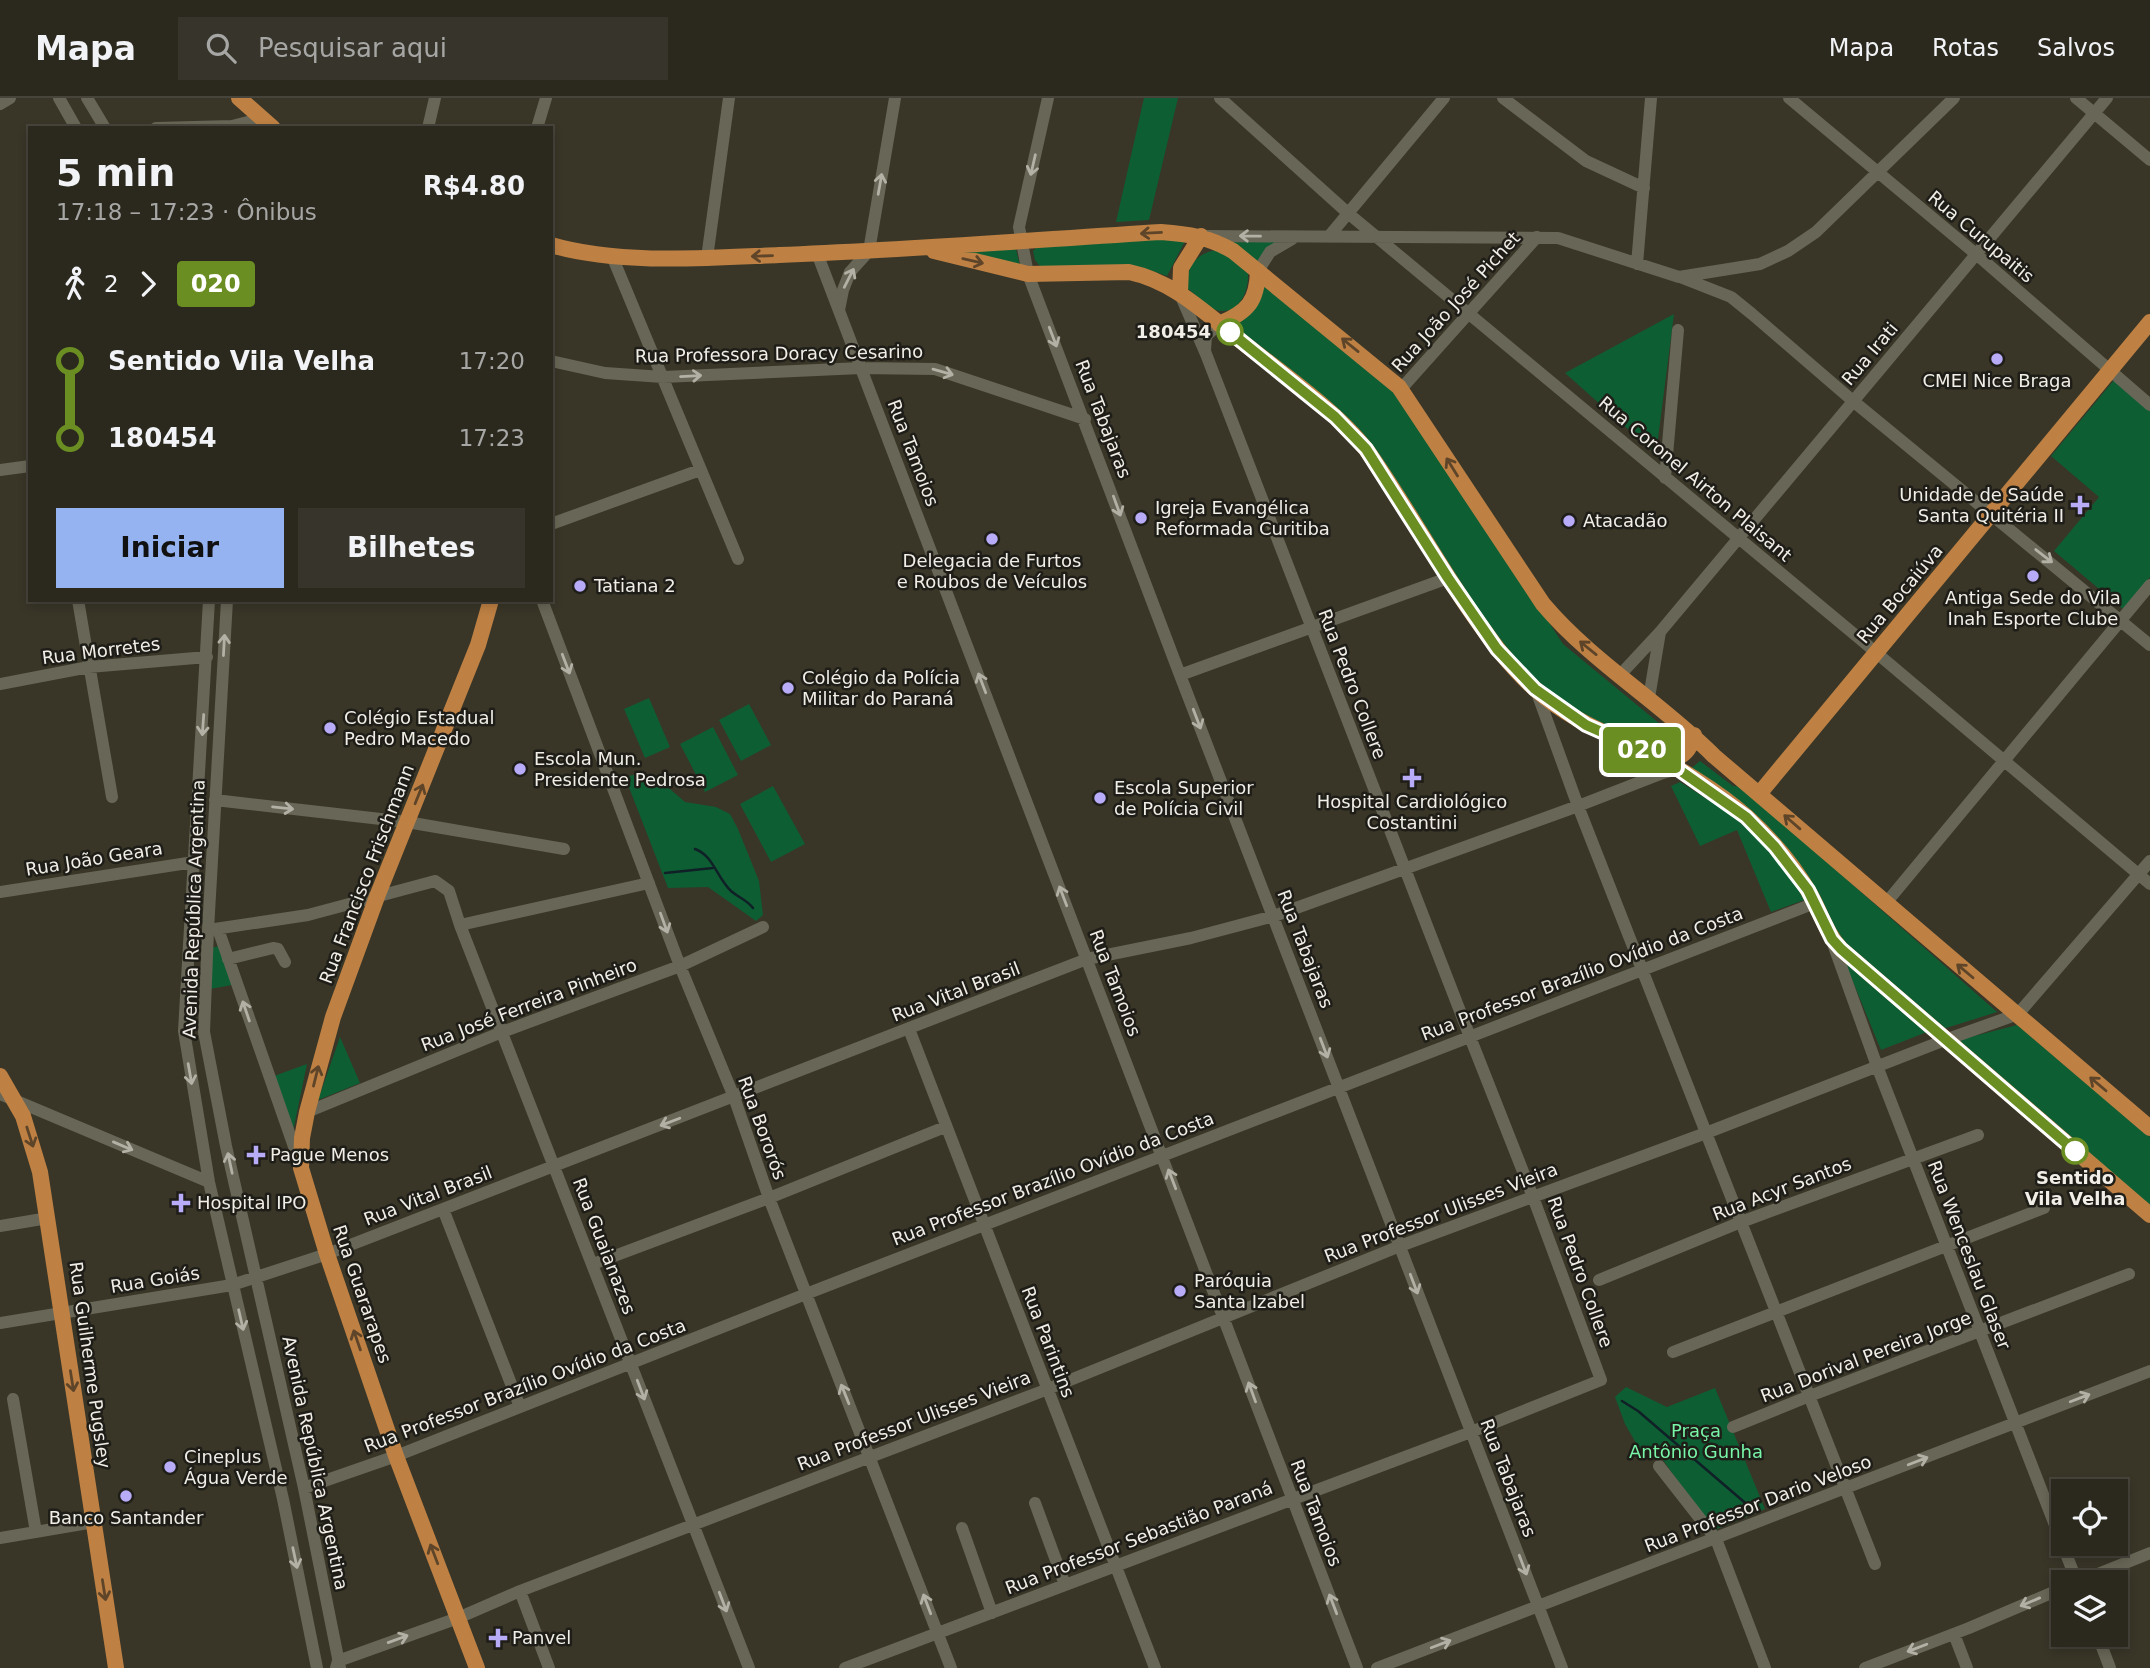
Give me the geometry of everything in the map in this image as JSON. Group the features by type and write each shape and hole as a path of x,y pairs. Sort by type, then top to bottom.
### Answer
{"main road":[{"path":"239,98 268,123"},
{"path":"553,245 612,256 707,258 869,251 1161,232 1201,236 1233,250 1401,389 1543,604 1570,634 1694,735 1714,756 2150,1128"},
{"path":"1180,293 1181,268 1201,236"},
{"path":"918,247 1028,274 1129,272 1161,282 1180,293 1350,431 1371,456 1448,578 1497,649 1535,689 1586,725 1678,769 1746,817 1775,847 1815,903 1832,939 1945,1040 2150,1215"},
{"path":"1219,324 1239,314 1252,302 1257,291 1258,271"},
{"name":"Rua Bocaiúva","path":"1759,794 2150,322"},
{"name":"Rua Francisco Frischmann","path":"301,1168 302,1138 307,1112 333,1017 378,894 478,645 490,602"},
{"path":"1663,760 1682,756 1688,751 1694,735"},
{"path":"1678,769 1696,757 1714,756"},
{"name":"Rua Guilherme Pugsley","path":"0,1076 5,1099 36,1156 48,1218 116,1668"},
{"name":"Rua Guararapes","path":"301,1168 327,1254 396,1456 477,1668"}],"street":[{"path":"0,104 10,98"},
{"path":"59,98 75,126"},
{"path":"87,98 103,126"},
{"path":"428,126 435,98"},
{"path":"538,126 546,98"},
{"path":"707,258 729,98"},
{"path":"839,310 850,272 869,251 895,98"},
{"name":"Rua Tabajaras","path":"1048,98 1019,227 1028,274 1562,1668"},
{"name":"Rua Coronel Airton Plaisant","path":"1220,98 1375,236 2150,884"},
{"path":"1330,235 1444,98"},
{"path":"1503,98 1586,161 1644,188"},
{"path":"1637,264 1651,98"},
{"name":"Rua Curupaitis","path":"1789,98 1976,254 2150,405"},
{"path":"1679,277 1760,264 1788,251 1816,232 1954,98"},
{"path":"2076,98 2150,160"},
{"name":"Rua Irati","path":"1620,675 1660,632 2107,98"},
{"path":"232,126 268,123"},
{"path":"1201,236 1558,238 1679,277 1731,298 2150,645"},
{"path":"1258,271 1270,252 1284,242 1299,237"},
{"name":"Rua João José Pichet","path":"1401,389 1537,237"},
{"name":"Rua Tamoios","path":"817,253 1357,1668"},
{"path":"612,256 738,559"},
{"name":"Rua Pedro Collere","path":"1180,293 1533,1196 1601,1380"},
{"path":"1206,354 1206,336 1219,324"},
{"path":"1665,478 1678,330"},
{"name":"Rua Professora Doracy Cesarino","path":"553,361 605,373 663,377 861,368 935,369 1085,419"},
{"path":"0,470 28,466"},
{"path":"553,523 700,470"},
{"path":"1180,675 1448,578"},
{"path":"1886,903 2150,585"},
{"path":"78,602 112,797"},
{"name":"Avenida República Argentina","path":"209,602 184,1031 209,1182 283,1499 317,1668"},
{"name":"Avenida República Argentina","path":"227,602 215,800 213,929 204,1032 229,1158 304,1488 338,1666"},
{"name":"Rua Bororós","path":"543,602 951,1668"},
{"path":"1649,698 1660,632"},
{"name":"Rua Morretes","path":"0,684 89,667 207,657"},
{"path":"1535,689 1807,1397 1875,1564"},
{"name":"Rua Vital Brasil","path":"257,1277 327,1254 1087,959 1274,916 1678,769"},
{"path":"215,800 407,822 564,849"},
{"name":"Rua Professor Ulisses Vieira","path":"338,1666 520,1591 1048,1388 1399,1246 2018,1014 2150,861"},
{"name":"Rua João Geara","path":"0,891 194,862"},
{"name":"Rua Guaianazes","path":"378,894 435,881 449,891 749,1668"},
{"path":"460,925 649,883"},
{"path":"213,929 308,915 378,894"},
{"name":"Rua Professor Brazílio Ovídio da Costa","path":"304,1488 396,1456 1815,903"},
{"name":"Rua José Ferreira Pinheiro","path":"307,1112 502,1032 680,966 763,927"},
{"name":"Rua Guararapes","path":"213,929 228,959 301,1168"},
{"name":"Rua Wenceslau Glaser","path":"1832,939 1877,1066 2072,1570"},
{"path":"228,959 273,948 278,949 285,962"},
{"name":"Rua Parintins","path":"909,1029 1155,1668"},
{"path":"5,1099 209,1182"},
{"path":"593,1264 769,1198 945,1126"},
{"name":"Rua Acyr Santos","path":"1599,1280 1741,1222 1978,1135"},
{"path":"1673,1352 2044,1208"},
{"path":"443,1209 520,1407"},
{"path":"0,1226 48,1218"},
{"name":"Rua Dorival Pereira Jorge","path":"1733,1427 2129,1274"},
{"name":"Rua Goiás","path":"0,1323 233,1285 257,1277"},
{"name":"Rua Professor Dario Veloso","path":"1377,1668 2150,1371"},
{"name":"Rua Professor Sebastião Paraná","path":"845,1668 1471,1432 1601,1380"},
{"path":"13,1399 36,1532"},
{"path":"1659,1466 1716,1539 1765,1668"},
{"path":"1035,1503 1065,1585"},
{"path":"0,1538 94,1522"},
{"path":"962,1528 992,1613"},
{"path":"2107,1570 2150,1553"},
{"path":"520,1591 549,1668"},
{"path":"1865,1668 2051,1593"},
{"path":"1954,1634 1967,1668"},
{"path":"2102,1647 2110,1668"}],"green space":[{"path":"1144,98 1178,98 1149,220 1116,222"},
{"path":"1164,238 1185,241 1167,276 1141,267 1040,266 1033,251 1038,246 1054,247 1055,244"},
{"path":"1228,240 1281,240 1257,263"},
{"path":"1015,245 1020,266 946,249"},
{"path":"1216,250 1227,255 1248,273 1247,286 1239,304 1221,311 1212,308 1188,289 1187,282 1190,269 1197,258"},
{"path":"1262,282 1392,387 1411,410 1563,644 1688,747 1670,758 1557,700 1516,660 1446,568 1364,439 1231,324"},
{"path":"1674,314 1656,454 1565,373"},
{"path":"2114,380 2150,410 2150,577 2123,609 2054,551 2099,497 2051,456"},
{"path":"649,698 670,747 645,758 624,709"},
{"path":"749,704 771,745 741,761 719,720"},
{"path":"713,727 738,775 705,792 680,744"},
{"path":"1700,761 1733,786 1742,787 1997,1012 1943,1029 1835,935 1812,889 1689,770"},
{"path":"637,774 663,783 685,802 716,807 730,814 759,881 763,915 756,921 708,887 668,888 625,777"},
{"path":"1680,782 1729,813 1760,840 1807,899 1771,912 1737,830 1700,846 1671,786"},
{"path":"773,786 805,844 771,862 740,804"},
{"path":"219,946 232,985 210,989 211,948"},
{"path":"1844,960 1927,1032 1881,1050"},
{"path":"2017,1025 2150,1137 2150,1211 1951,1042"},
{"path":"340,1037 360,1083 318,1100"},
{"path":"307,1064 292,1136 274,1076"},
{"name":"Praça Antônio Gunha","path":"1626,1387 1667,1407 1715,1388 1765,1509 1712,1531 1659,1454 1644,1457 1625,1424 1615,1397"}],"waterway":[{"path":"695,849 711,861 726,886 753,908"},
{"path":"665,873 713,868"},
{"path":"1622,1401 1638,1411 1750,1507"}],"bus line":[{"name":"020","path":"1230,332 1335,417 1366,449 1497,649 1535,689 1586,725 1678,769 1746,817 1775,847 1808,890 1832,939 1841,949 2075,1151"}],"place":[{"name":"180454","path":"1230,332"},
{"name":"CMEI Nice Braga","path":"1997,359"},
{"name":"Unidade de Saúde Santa Quitéria II","path":"2080,505"},
{"name":"Igreja Evangélica Reformada Curitiba","path":"1141,518"},
{"name":"Atacadão","path":"1569,521"},
{"name":"Delegacia de Furtos e Roubos de Veículos","path":"992,539"},
{"name":"Antiga Sede do Vila Inah Esporte Clube","path":"2033,576"},
{"name":"Tatiana 2","path":"580,586"},
{"name":"Colégio da Polícia Militar do Paraná","path":"788,688"},
{"name":"Colégio Estadual Pedro Macedo","path":"330,728"},
{"name":"Escola Mun. Presidente Pedrosa","path":"520,769"},
{"name":"Hospital Cardiológico Costantini","path":"1412,778"},
{"name":"Escola Superior de Polícia Civil","path":"1100,798"},
{"name":"Sentido Vila Velha","path":"2075,1151"},
{"name":"Pague Menos","path":"256,1155"},
{"name":"Hospital IPO","path":"181,1203"},
{"name":"Paróquia Santa Izabel","path":"1180,1291"},
{"name":"Cineplus Água Verde","path":"170,1467"},
{"name":"Banco Santander","path":"126,1496"},
{"name":"Panvel","path":"498,1638"}]}
